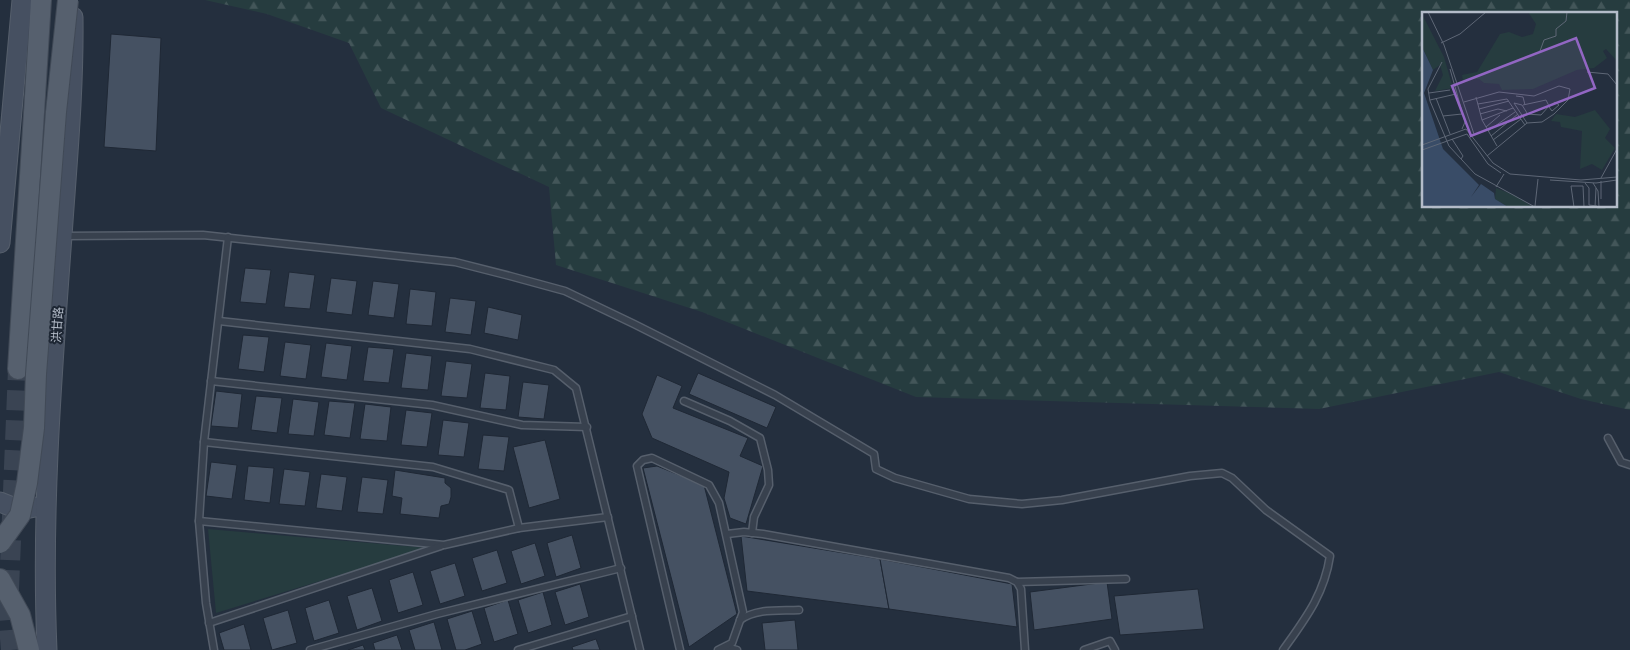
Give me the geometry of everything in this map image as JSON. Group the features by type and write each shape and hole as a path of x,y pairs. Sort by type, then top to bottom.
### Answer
{"main road":[{"path":"0,243 9,111 22,0"},
{"path":"18,369 41,0"},
{"path":"0,542 20,516 27,483 34,428 36,374 55,122 68,0"},
{"name":"洪甘路","path":"47,650 44,590 46,498 62,236 72,117 73,0"},
{"path":"0,502 20,510 34,507 46,498"},
{"path":"0,579 20,615 29,650"}],"lane":[{"path":"62,236 203,235 228,237 455,262 565,291 775,395 874,454 876,468 894,478 970,499 1002,504 1062,500 1190,476 1222,473 1232,478 1266,510 1330,556 1327,578 1318,598 1283,650"},
{"path":"214,650 209,623 199,521 204,442 228,237"},
{"path":"219,321 470,349 526,361 554,370 576,388 588,427 640,650"},
{"path":"211,381 432,405 522,425 588,427"},
{"path":"684,400 730,421 760,438 768,470 769,485 754,517 752,533"},
{"path":"1608,438 1621,462 1630,465"},
{"path":"204,442 433,467 509,490 519,528"},
{"path":"680,650 637,466 643,460 652,458 709,485 719,503 743,612 732,644 718,650"},
{"path":"209,623 444,545 519,528 608,517"},
{"path":"199,521 444,545"},
{"path":"726,534 752,533 987,573 1009,578 1017,582 1126,578"},
{"path":"310,650 437,614 621,568"},
{"path":"1017,582 1021,588 1025,650"},
{"path":"740,620 748,614 758,612 799,610"},
{"path":"518,650 632,616"},
{"path":"1084,650 1110,641 1115,650"},
{"path":"725,647 737,650"}],"green space":[{"path":"205,0 1630,0 1630,410 1581,399 1499,372 1319,409 916,397 702,312 556,265 549,187 381,108 349,43 267,14"},
{"path":"208,529 428,548 216,613"}],"building":[{"path":"111,34 161,38 156,151 104,147"},
{"path":"245,268 271,270 266,304 240,302"},
{"path":"289,272 315,275 310,309 284,307"},
{"path":"331,278 357,281 352,315 326,312"},
{"path":"373,281 399,284 394,318 368,315"},
{"path":"410,289 436,292 432,326 406,324"},
{"path":"450,298 476,301 471,335 445,332"},
{"path":"488,307 522,315 518,340 484,333"},
{"path":"243,335 269,337 264,372 238,369"},
{"path":"285,342 311,345 306,379 280,376"},
{"path":"326,343 352,346 347,380 321,377"},
{"path":"368,347 394,349 389,383 363,381"},
{"path":"406,353 432,356 428,390 401,388"},
{"path":"446,361 472,364 467,398 441,396"},
{"path":"485,373 510,376 506,410 480,408"},
{"path":"698,373 776,407 767,428 689,394"},
{"path":"657,375 682,386 673,408 748,438 740,456 763,466 746,524 730,518 724,498 729,472 652,438 642,414"},
{"path":"523,382 549,385 544,419 518,417"},
{"path":"216,391 242,394 238,428 211,426"},
{"path":"256,396 282,398 277,433 251,430"},
{"path":"293,399 319,402 314,436 288,434"},
{"path":"329,401 355,403 350,438 324,435"},
{"path":"365,404 391,407 387,441 360,439"},
{"path":"406,410 432,413 427,447 401,445"},
{"path":"443,420 469,423 464,457 438,455"},
{"path":"483,435 509,437 504,471 478,469"},
{"path":"545,440 560,499 529,508 513,447"},
{"path":"211,462 237,465 232,499 206,496"},
{"path":"248,466 274,468 270,503 244,500"},
{"path":"657,466 704,485 737,614 689,647 643,468"},
{"path":"284,469 310,472 305,506 279,504"},
{"path":"395,470 445,478 445,483 451,488 451,497 449,504 441,506 439,518 400,514 402,498 392,496"},
{"path":"321,474 347,477 342,511 316,508"},
{"path":"362,477 388,480 383,514 357,512"},
{"path":"572,535 581,568 556,577 547,543"},
{"path":"741,536 880,559 889,609 747,591"},
{"path":"535,543 545,576 521,584 511,551"},
{"path":"497,550 507,583 482,591 472,558"},
{"path":"880,559 1012,584 1017,627 889,609"},
{"path":"455,563 465,596 440,604 430,571"},
{"path":"413,572 423,605 398,613 389,580"},
{"path":"1107,582 1112,619 1034,630 1030,592"},
{"path":"580,584 589,617 565,625 555,592"},
{"path":"372,588 382,621 357,630 347,596"},
{"path":"1198,589 1204,629 1120,635 1114,596"},
{"path":"543,592 552,625 528,633 518,600"},
{"path":"329,600 339,633 314,641 305,608"},
{"path":"508,600 518,634 494,642 484,608"},
{"path":"288,610 297,643 272,650 263,618"},
{"path":"472,611 482,644 465,650 456,650 447,619"},
{"path":"795,620 798,650 765,650 762,623"},
{"path":"434,622 442,650 415,650 409,630"},
{"path":"244,624 251,650 224,650 219,633"},
{"path":"397,635 402,650 375,650 373,643"},
{"path":"596,639 600,650 573,650 572,647"},
{"path":"363,645 365,650 348,650"}],"tunnel":[{"path":"11,650 8,614 18,369"}]}
